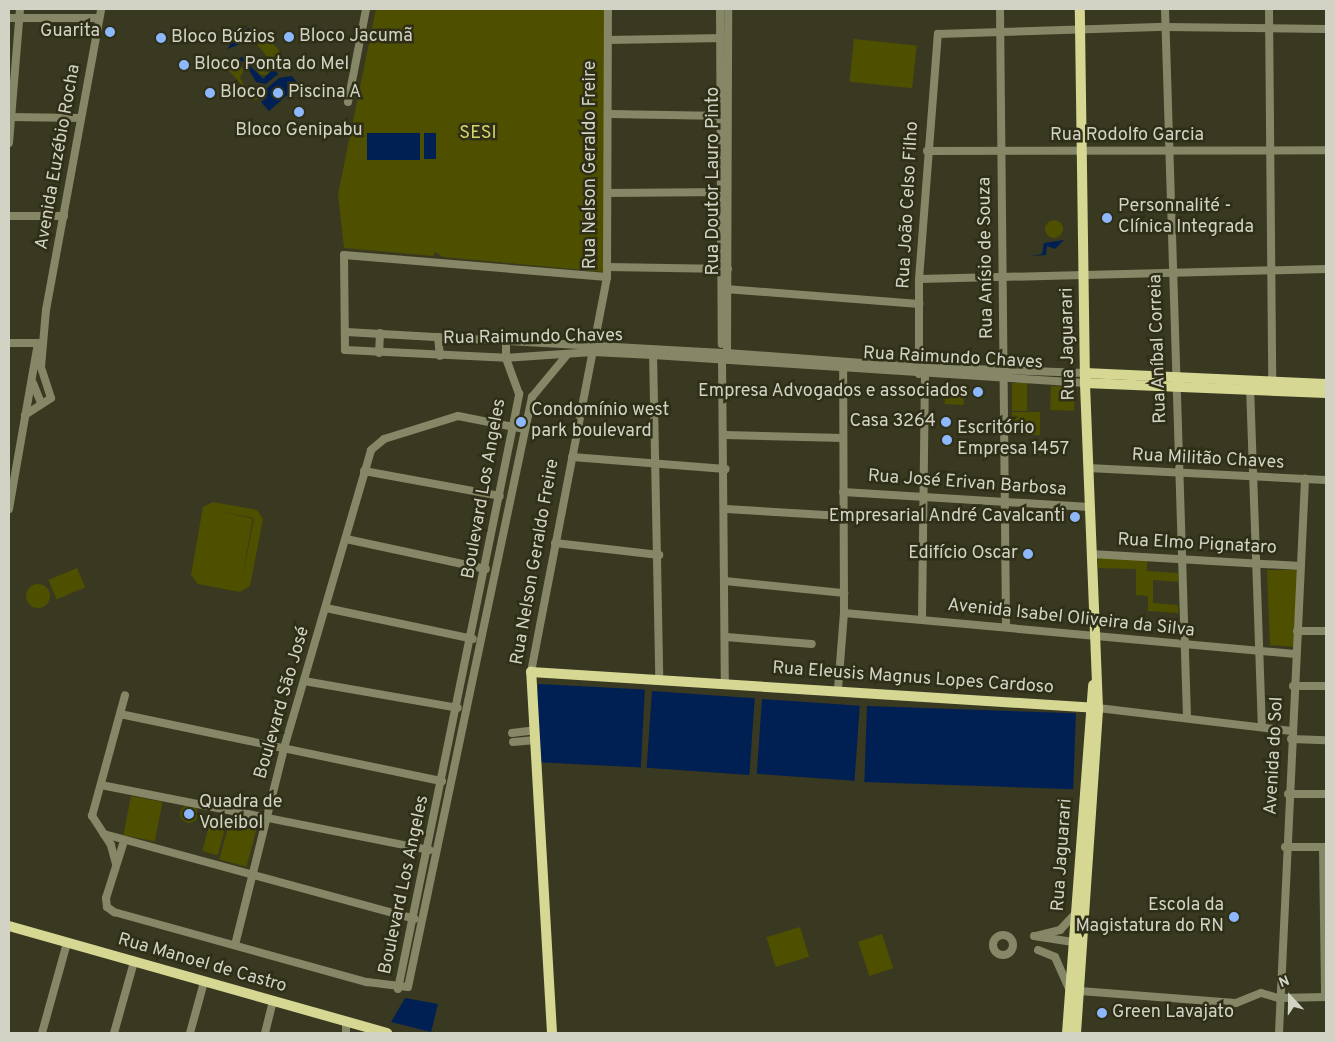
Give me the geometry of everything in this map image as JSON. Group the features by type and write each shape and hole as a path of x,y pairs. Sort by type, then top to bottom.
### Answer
{"main road":[{"name":"Rua Jaguarari","path":"1076,1033 1075,992 1095,679 1085,378 1080,9"},
{"name":"Rua Raimundo Chaves","path":"1085,378 1272,386 1326,384"},
{"name":"Rua Raimundo Chaves","path":"1272,386 1326,393"},
{"name":"Rua Eleusis Magnus Lopes Cardoso","path":"531,672 838,689 1094,708"},
{"name":"Rua Nelson Geraldo Freire","path":"531,672 552,1033"},
{"name":"Rua Jaguarari","path":"1079,943 1074,915 1094,708"},
{"name":"Rua Manoel de Castro","path":"9,926 387,1033"},
{"name":"Rua Jaguarari","path":"1067,1033 1075,992"}],"street":[{"path":"9,142 20,9"},
{"name":"Avenida Euzébio Rocha","path":"9,509 101,9"},
{"path":"348,102 366,9"},
{"name":"Rua Nelson Geraldo Freire","path":"531,672 607,277 608,9"},
{"name":"Rua Doutor Lauro Pinto","path":"720,9 724,38 726,253 724,389 726,469 725,682"},
{"name":"Rua Doutor Lauro Pinto","path":"724,38 728,9"},
{"name":"Rua Anísio de Souza","path":"1000,9 1006,627"},
{"name":"Rua Aníbal Correia","path":"1166,9 1171,273 1180,472 1187,718"},
{"path":"1269,9 1272,386"},
{"path":"9,18 99,18"},
{"path":"1000,31 1166,27 1326,29"},
{"name":"Rua João Celso Filho","path":"922,619 922,371 919,279 935,38 947,30 1000,31"},
{"path":"608,40 724,38"},
{"path":"609,114 724,116"},
{"path":"10,117 81,118"},
{"name":"Rua Rodolfo Garcia","path":"927,151 1326,150"},
{"path":"608,193 725,192"},
{"path":"9,216 64,216"},
{"path":"346,332 341,258 607,277"},
{"path":"607,267 726,269"},
{"path":"919,279 1326,269"},
{"path":"726,289 919,304"},
{"name":"Rua Raimundo Chaves","path":"593,348 566,356 506,358 345,351 346,332 380,333 725,356 1004,379 1085,378"},
{"path":"379,353 380,333"},
{"path":"438,337 440,356"},
{"name":"Boulevard Los Angeles","path":"398,988 406,962 430,850 442,781 473,639 514,426 519,394 506,358 506,340"},
{"path":"9,343 41,343"},
{"name":"Avenida Euzébio Rocha","path":"25,415 40,403 52,398 41,367 41,343"},
{"path":"653,352 659,555 659,678"},
{"name":"Boulevard Los Angeles","path":"398,988 410,985 415,964 532,397 566,356"},
{"path":"838,689 844,612 842,516 843,365"},
{"name":"Rua Raimundo Chaves","path":"922,371 1004,370 1085,378"},
{"path":"33,383 40,403"},
{"path":"1250,385 1259,563 1262,727"},
{"path":"519,394 532,397"},
{"name":"Boulevard São José","path":"235,946 254,876 284,748 346,539 364,471 377,443 441,419 458,416 524,429"},
{"path":"725,434 843,438"},
{"path":"572,457 726,469"},
{"name":"Rua Militão Chaves","path":"1088,468 1180,472 1254,479 1326,480"},
{"path":"364,471 500,496"},
{"name":"Avenida do Sol","path":"1279,1033 1285,847 1305,480"},
{"name":"Rua José Erivan Barbosa","path":"843,492 1090,507"},
{"path":"726,509 757,514 842,516"},
{"path":"346,539 486,569"},
{"path":"555,543 659,555"},
{"name":"Rua Elmo Pignataro","path":"1091,554 1301,566"},
{"path":"725,581 844,592"},
{"path":"482,590 485,596 491,592"},
{"path":"326,608 473,639"},
{"name":"Avenida Isabel Oliveira da Silva","path":"844,612 1095,637 1295,654"},
{"path":"476,617 481,613 486,617"},
{"path":"1297,631 1326,631"},
{"path":"726,637 812,644"},
{"path":"304,681 458,708"},
{"path":"1293,686 1326,686"},
{"path":"116,866 113,849 92,816 126,695"},
{"name":"Rua Eleusis Magnus Lopes Cardoso","path":"1094,708 1292,730"},
{"path":"120,714 442,781"},
{"path":"454,730 458,735 463,732"},
{"path":"512,733 536,735"},
{"path":"513,742 536,735"},
{"path":"1291,739 1326,740"},
{"path":"448,758 454,755 457,759"},
{"path":"101,785 430,850"},
{"path":"1288,794 1326,794"},
{"path":"104,834 415,919"},
{"path":"124,841 106,898 111,911 235,946 398,988"},
{"path":"1038,950 1055,957 1075,992 1228,1003 1258,993 1279,998 1326,997 1325,847 1285,847"},
{"path":"1074,915 1060,930 1034,936 1079,943"},
{"path":"42,1033 67,943"},
{"path":"114,1033 134,962"},
{"path":"406,962 415,964"},
{"path":"190,1033 204,982"},
{"path":"265,1033 273,1001"},
{"path":"346,1022 346,1033"}],"green space":[{"name":"SESI","path":"376,9 605,9 605,272 443,257 435,252 433,256 344,248 338,194"},
{"path":"267,36 281,53 271,61 257,44"},
{"path":"854,39 917,46 912,88 850,82"},
{"path":"281,57 287,63 281,69 275,63"},
{"path":"238,61 244,71 240,77 246,90 224,65"},
{"path":"264,61 269,63 271,68 269,73 264,75 259,73 257,68 259,63"},
{"path":"254,88 260,94 254,100 248,94"},
{"path":"1054,220 1060,223 1063,229 1060,235 1054,238 1048,235 1045,229 1048,223"},
{"path":"1012,383 1027,383 1027,411 1012,411"},
{"path":"1051,386 1075,387 1074,411 1050,410"},
{"path":"945,396 964,397 964,405 945,404"},
{"path":"1012,412 1040,412 1040,435 1012,435"},
{"path":"213,502 257,510 263,519 250,586 240,592 198,584 191,575 203,507","holes":["213,510 253,518 253,519","253,519 254,519 241,584"]},
{"path":"1098,557 1147,560 1147,571 1178,573 1178,582 1153,580 1153,603 1178,605 1178,613 1148,611 1148,596 1136,595 1136,569 1098,568"},
{"path":"77,568 85,587 57,599 48,580"},
{"path":"1267,570 1299,570 1295,647 1270,645"},
{"path":"38,584 47,587 50,596 47,605 38,608 29,605 26,596 29,587"},
{"path":"131,796 162,802 155,841 123,835"},
{"name":"Quadra de Voleibol","path":"189,805 195,808 198,814 195,820 189,823 183,820 180,814 183,808"},
{"path":"230,820 257,827 246,867 219,860"},
{"path":"209,826 224,830 218,855 202,851"},
{"path":"800,927 809,957 776,967 767,937"},
{"path":"882,934 893,968 869,976 858,942"}],"water":[{"path":"249,28 253,33 247,41 228,49 233,37"},
{"path":"242,57 263,79 274,68 278,74 266,84 256,82 244,62 237,59"},
{"name":"Piscina A","path":"292,76 299,85 269,111 261,102 267,97 266,89 279,78"},
{"path":"367,133 420,133 420,160 367,160"},
{"path":"424,133 436,133 436,159 424,159"},
{"path":"1064,240 1055,249 1047,246 1046,255 1031,256 1042,254 1044,243"},
{"path":"538,684 645,690 641,767 534,762"},
{"path":"652,691 755,698 749,775 647,768"},
{"path":"762,699 860,706 855,781 757,774"},
{"path":"867,706 1076,713 1073,789 864,782"},
{"path":"405,998 438,1004 431,1032 391,1022"}],"place":[{"name":"Guarita","path":"110,32"},
{"name":"Bloco Jacumã","path":"289,37"},
{"name":"Bloco Búzios","path":"161,38"},
{"name":"Bloco Ponta do Mel","path":"184,65"},
{"name":"Bloco","path":"210,93"},
{"name":"Piscina A","path":"278,93"},
{"name":"Bloco Genipabu","path":"299,112"},
{"name":"Personnalité - Clínica Integrada","path":"1107,218"},
{"name":"Empresa Advogados e associados","path":"978,392"},
{"name":"Condomínio west park boulevard","path":"521,422"},
{"name":"Casa 3264","path":"946,422"},
{"name":"Escritório Empresa 1457","path":"947,440"},
{"name":"Empresarial André Cavalcanti","path":"1075,517"},
{"name":"Edifício Oscar","path":"1028,554"},
{"name":"Quadra de Voleibol","path":"189,814"},
{"name":"Escola da Magistatura do RN","path":"1234,917"},
{"name":"Green Lavajato","path":"1102,1013"}]}
